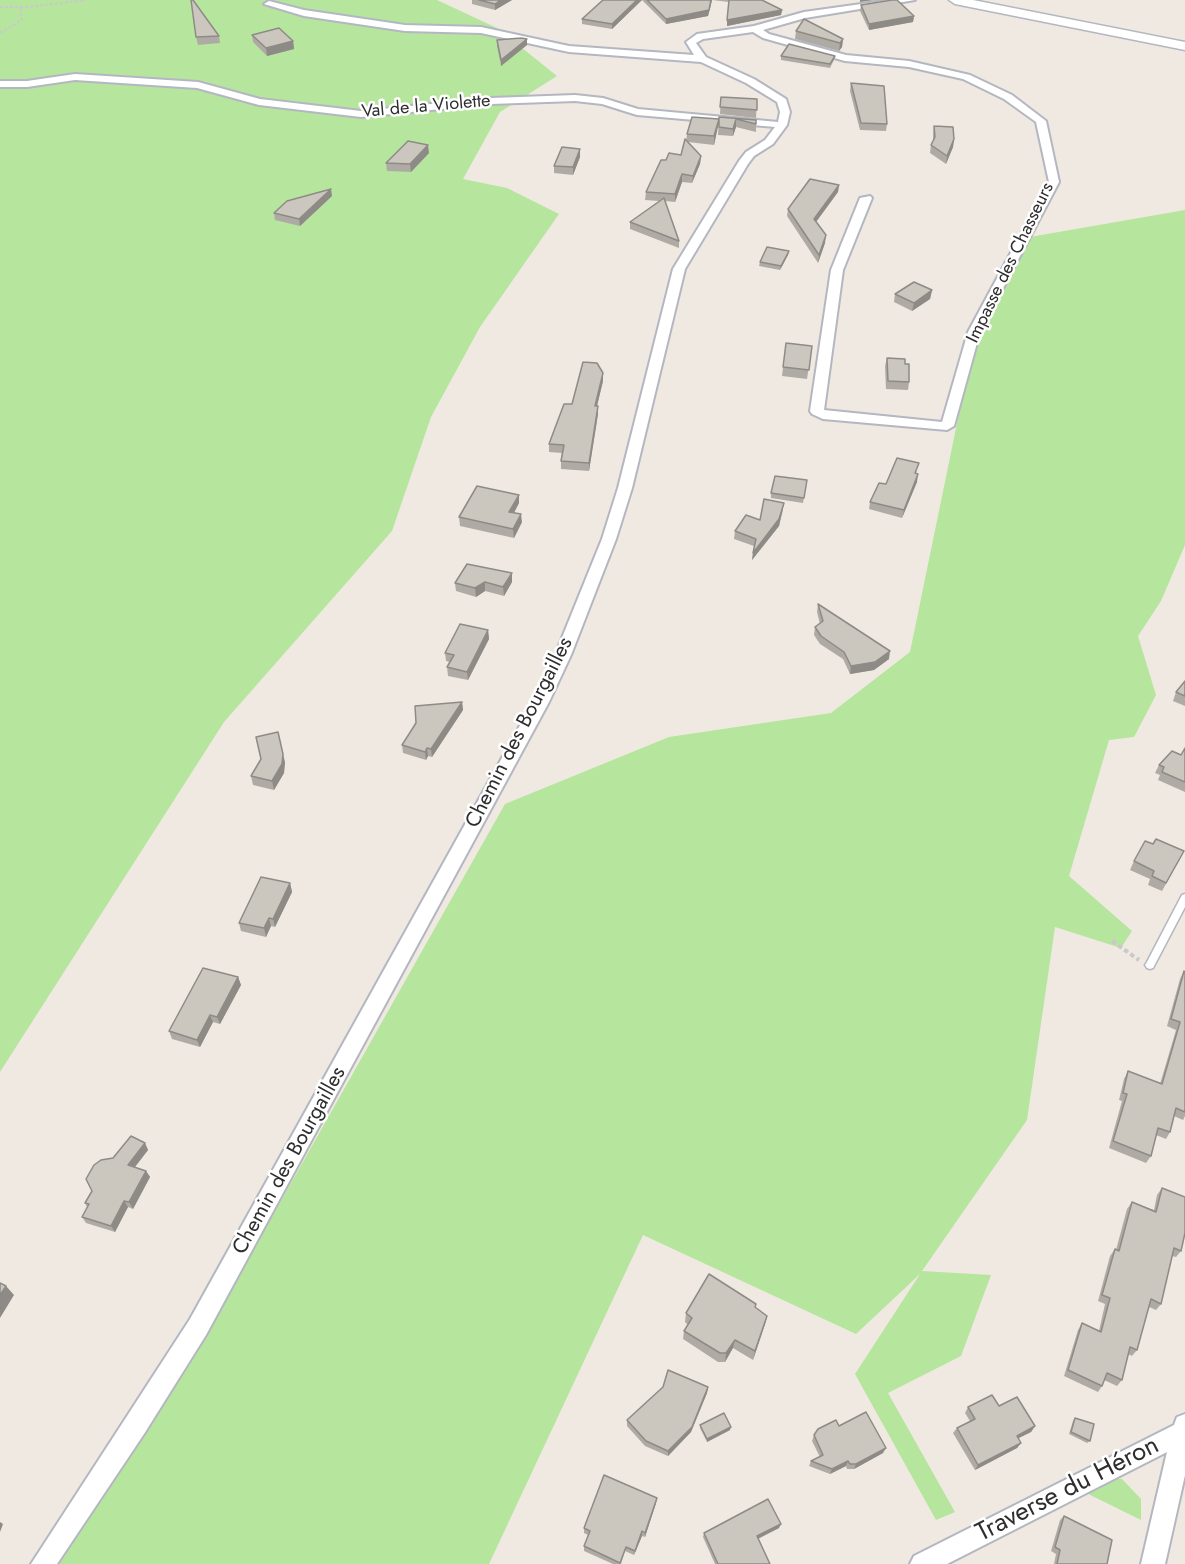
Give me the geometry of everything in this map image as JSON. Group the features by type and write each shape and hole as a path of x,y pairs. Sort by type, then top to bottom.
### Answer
{"street":[{"path":"782,125 784,107 775,95 703,59 693,49 691,42 694,38 755,29 804,15 910,0"},
{"path":"955,0 1185,45"},
{"path":"989,0 1185,45"},
{"path":"269,4 304,13 405,28 481,30 569,49 703,59"},
{"name":"Impasse des Chasseurs","path":"755,29 766,36 845,58 909,64 966,77 1008,97 1041,121 1054,182 974,332 947,426 823,415 817,411 837,270 866,198"},
{"name":"Val de la Violette","path":"0,84 27,84 75,77 198,85 259,102 361,114 491,101 575,98 603,101 637,112 782,125"},
{"name":"Chemin des Bourgailles","path":"43,1564 136,1426 198,1327 541,702 609,539 625,488 679,269 750,153 769,142 782,125"},
{"path":"1152,1564 1184,1427"},
{"name":"Traverse du Héron","path":"922,1564 1184,1427"}],"lane":[{"path":"1150,965 1185,898"}],"path":[{"path":"0,7 86,0"},
{"path":"0,33 22,20 20,7"},
{"path":"1112,940 1129,955 1150,965"}],"green space":[{"path":"0,0 437,0 497,28 557,76 500,112 463,179 507,188 559,214 480,327 431,417 392,531 224,722 0,1072"},
{"path":"1185,210 1185,545 1161,601 1138,636 1156,695 1134,737 1109,740 1069,876 1132,931 1121,948 1055,927 1027,1120 922,1271 991,1275 961,1356 888,1393 955,1512 936,1520 855,1374 920,1274 856,1334 643,1235 489,1564 49,1564 186,1369 505,804 669,737 831,713 910,652 970,360 1024,238"},
{"path":"1101,1478 1122,1479 1141,1499 1141,1520 1074,1487"}],"building":[{"path":"191,0 193,0 219,36 196,37"},
{"path":"479,0 501,0 495,4"},
{"path":"603,0 637,0 612,24 582,19"},
{"path":"647,0 711,0 709,10 666,19"},
{"path":"729,0 762,0 782,10 727,20"},
{"path":"897,0 914,16 869,24 861,5"},
{"path":"804,19 843,39 840,43 796,31"},
{"path":"279,28 293,41 266,48 252,35"},
{"path":"527,39 501,60 497,40"},
{"path":"789,44 835,56 830,64 781,56"},
{"path":"851,83 884,86 887,124 861,123"},
{"path":"721,97 757,99 757,110 720,107"},
{"path":"692,117 719,119 714,136 687,134"},
{"path":"719,117 756,120 756,124 736,119 733,129 719,127"},
{"path":"934,126 953,127 954,139 947,156 931,145 935,137"},
{"path":"685,139 701,156 693,176 682,174 675,194 646,192 661,160 666,160 669,153 681,155"},
{"path":"408,141 428,145 410,164 386,163"},
{"path":"562,147 580,149 573,167 554,166"},
{"path":"810,179 839,185 814,219 826,235 819,255 788,209"},
{"path":"331,189 299,219 274,213 287,201"},
{"path":"664,198 679,241 630,222"},
{"path":"767,247 789,251 781,266 760,262"},
{"path":"914,282 932,290 914,303 895,294"},
{"path":"786,343 812,346 809,370 783,367"},
{"path":"887,358 905,359 905,364 909,364 909,382 888,381"},
{"path":"583,362 597,363 603,373 595,406 598,406 589,463 561,461 564,445 549,444 564,404 572,404"},
{"path":"897,458 919,463 915,473 918,474 904,510 870,502 879,483 886,484"},
{"path":"775,476 807,480 804,498 771,493"},
{"path":"477,486 519,495 509,512 521,514 513,529 459,517"},
{"path":"764,499 784,503 779,519 753,553 756,539 735,531 746,515 760,520"},
{"path":"467,564 512,573 503,587 485,582 475,588 455,583"},
{"path":"818,604 890,651 875,662 851,666 844,652 821,636 815,627 823,621"},
{"path":"460,624 488,630 467,672 447,667 454,655 445,653"},
{"path":"1185,681 1185,696 1176,692"},
{"path":"462,702 431,749 427,748 425,752 402,745 416,723 415,706"},
{"path":"278,732 283,754 282,764 272,781 251,776 261,759 256,737"},
{"path":"1185,748 1185,782 1162,772 1164,767 1159,765 1172,751 1181,755"},
{"path":"1156,839 1184,851 1166,883 1152,876 1154,871 1134,861 1145,841 1153,844"},
{"path":"261,877 290,883 273,919 269,918 264,928 239,923"},
{"path":"203,968 238,977 217,1017 210,1015 197,1040 169,1031"},
{"path":"1184,971 1185,1112 1176,1108 1170,1132 1158,1128 1151,1156 1113,1141 1127,1094 1123,1093 1128,1071 1162,1084 1180,1022 1171,1019"},
{"path":"131,1136 145,1143 128,1165 146,1171 129,1202 124,1201 111,1226 82,1217 89,1204 85,1203 92,1191 86,1179 94,1165 101,1160 113,1158"},
{"path":"1162,1188 1185,1197 1185,1233 1181,1251 1174,1248 1161,1304 1151,1299 1137,1350 1130,1347 1122,1380 1107,1373 1102,1386 1068,1370 1082,1323 1101,1332 1110,1298 1102,1295 1115,1249 1119,1251 1132,1202 1156,1212"},
{"path":"709,1274 756,1304 755,1307 767,1316 755,1351 735,1340 726,1353 720,1353 684,1331 692,1318 686,1313"},
{"path":"0,1283 6,1286 0,1295"},
{"path":"668,1370 708,1387 692,1427 668,1451 646,1441 627,1420 663,1387"},
{"path":"992,1395 999,1406 1017,1397 1035,1426 1017,1436 1021,1443 978,1465 957,1428 975,1419 968,1407"},
{"path":"866,1412 886,1448 856,1464 850,1464 848,1461 832,1469 811,1461 823,1455 814,1435 818,1429 836,1420 839,1426"},
{"path":"724,1413 731,1427 707,1439 700,1425"},
{"path":"1075,1418 1094,1424 1090,1441 1071,1432"},
{"path":"604,1475 657,1498 645,1533 642,1531 635,1551 626,1547 620,1563 584,1546 590,1531 584,1528"},
{"path":"768,1499 781,1524 757,1536 770,1564 718,1564 704,1533"},
{"path":"1064,1516 1112,1540 1107,1564 1057,1564 1060,1550 1055,1547"}]}
